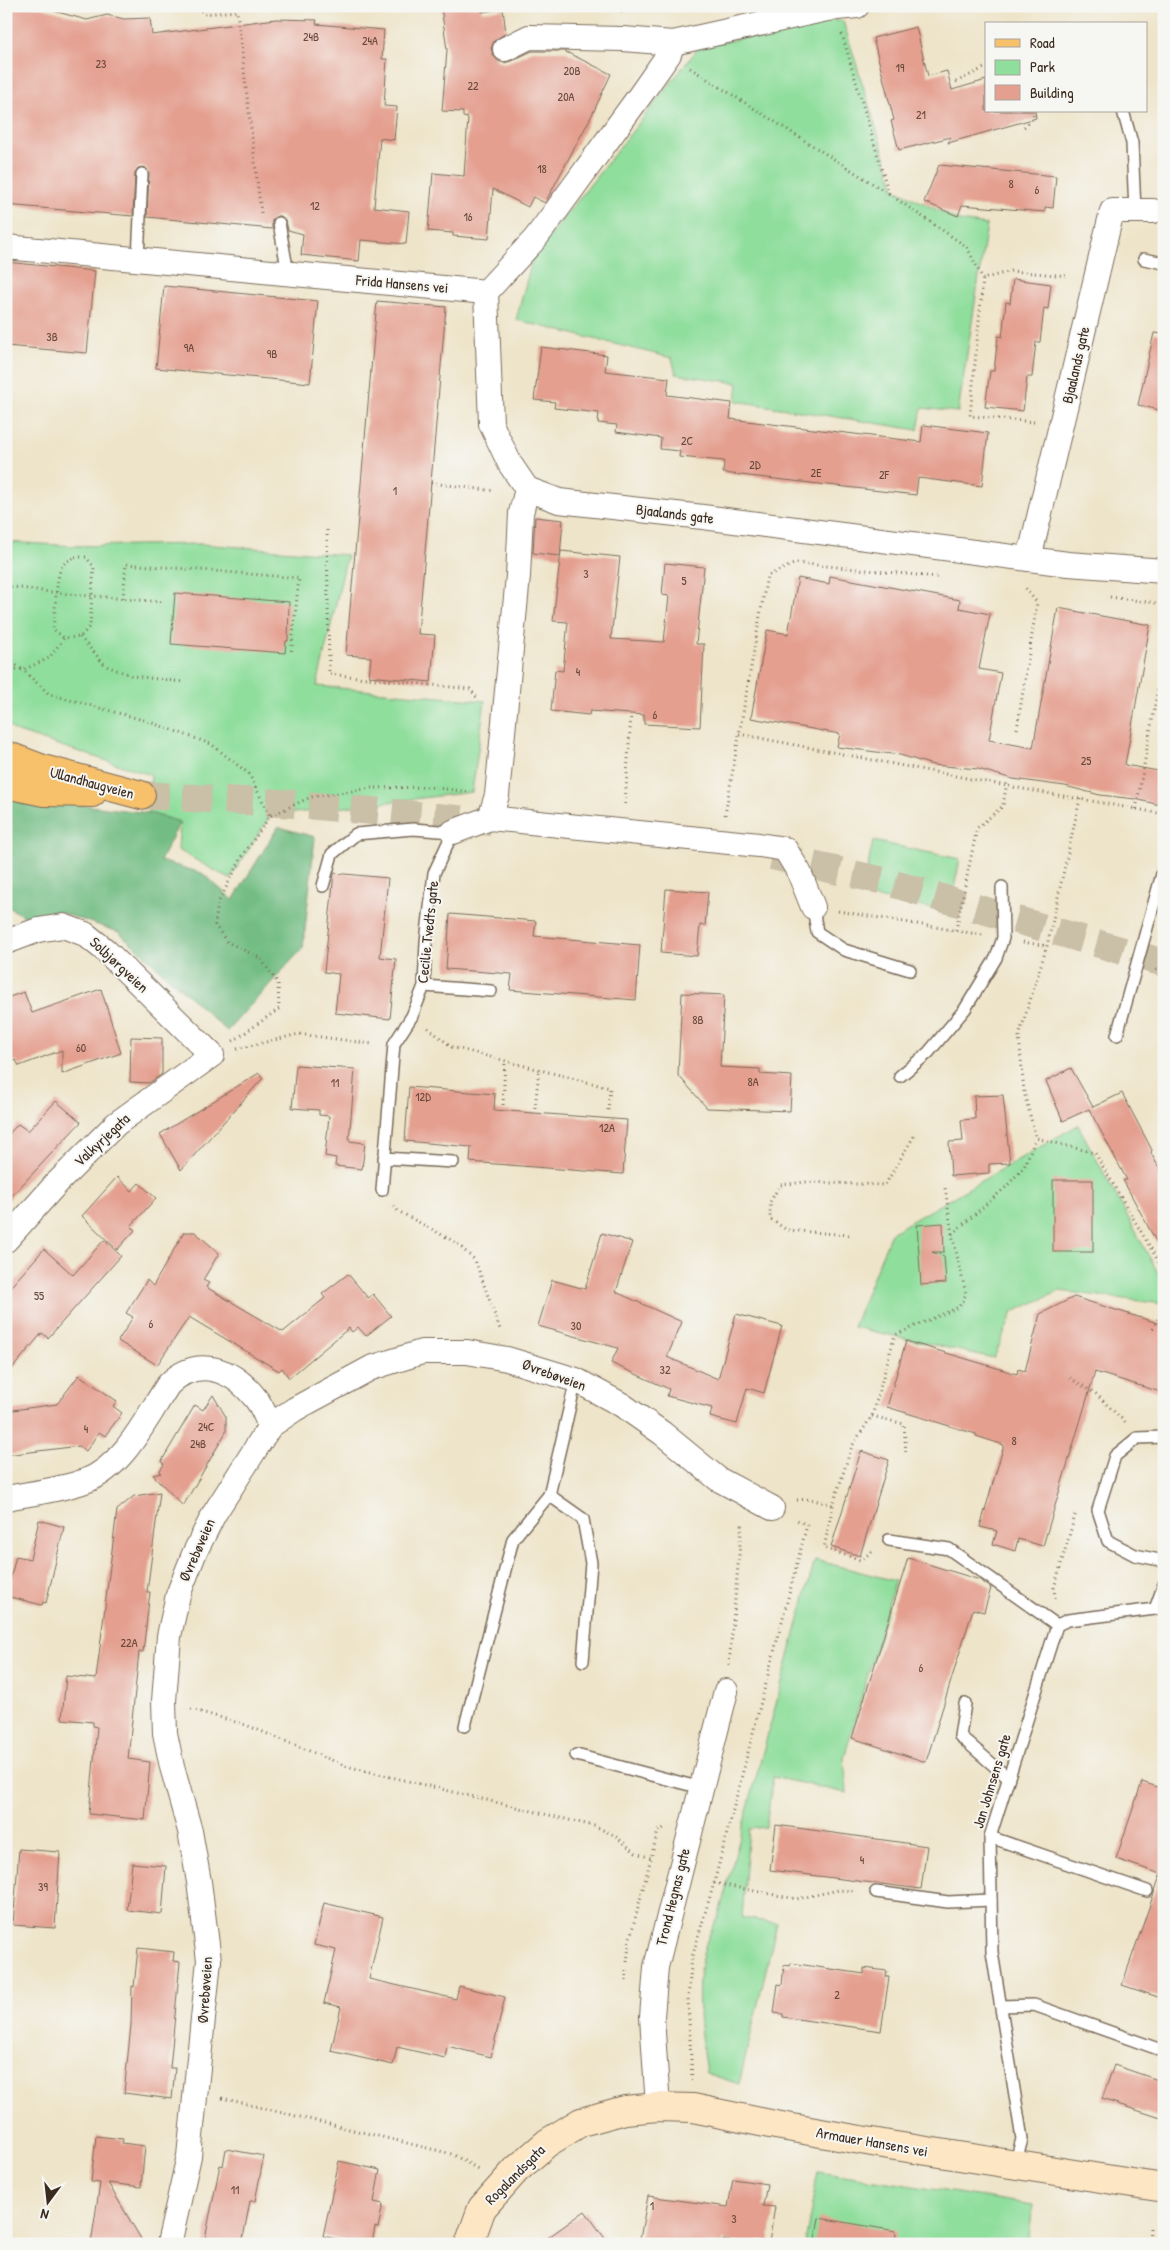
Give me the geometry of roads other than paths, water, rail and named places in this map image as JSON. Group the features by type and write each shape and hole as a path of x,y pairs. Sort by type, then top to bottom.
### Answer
{"main road":[{"name":"Ullandhaugveien","path":"6,755 43,769 141,795 44,792 6,784"}],"street":[{"path":"505,49 529,37 623,39 671,49 827,9 857,6"},
{"path":"490,818 497,795 518,576 521,513 527,489 510,464 491,424 486,292 534,238 671,49"},
{"name":"Bjaalands gate","path":"1029,559 1112,211 1144,211"},
{"name":"Frida Hansens vei","path":"6,247 486,292"},
{"name":"Bjaalands gate","path":"527,489 559,501 712,518 1068,564 1164,571"},
{"path":"453,832 490,818 759,845 785,850 800,872 813,907"},
{"name":"Solbjørgveien","path":"6,942 38,930 63,926 85,934 104,950 212,1055"},
{"name":"Valkyrjegata","path":"6,1240 56,1184 116,1124 212,1055"},
{"name":"Øvrebøveien","path":"169,2244 189,2156 209,1960 190,1831 172,1767 165,1733 164,1702 169,1636 178,1595 194,1554 214,1514 270,1426 295,1409 371,1368 422,1352 467,1352 507,1359 576,1380 622,1405 662,1433 718,1479 772,1508"},
{"path":"6,1498 86,1481 108,1468 124,1452 168,1385 177,1376 189,1370 214,1368 240,1381 257,1400 270,1426"},
{"name":"Trond Hegnas gate","path":"658,2107 652,2017 656,1967 726,1691"},
{"name":"Armauer Hansens vei","path":"581,2122 625,2110 658,2107 693,2108 770,2124 1164,2188"},
{"name":"Rogalandsgata","path":"469,2244 482,2208 516,2170 547,2143 581,2122"}],"lane":[{"path":"1123,112 1132,143 1144,211"},
{"path":"138,259 142,174"},
{"path":"279,223 288,273"},
{"path":"1144,259 1164,263"},
{"path":"324,886 332,854 356,834 412,829 453,832"},
{"name":"Cecilie Tvedts gate","path":"382,1190 394,1044 412,1016 424,986 426,942 434,873 453,832"},
{"path":"1117,1035 1164,867"},
{"path":"900,1076 928,1052 965,1009 996,958 1003,938 1002,888"},
{"path":"813,907 817,932 844,950 910,970"},
{"path":"424,986 491,991"},
{"path":"384,1158 453,1162"},
{"path":"465,1726 513,1539 549,1495 576,1380"},
{"path":"1164,1437 1136,1438 1115,1456 1098,1510 1108,1541 1135,1555 1164,1561"},
{"path":"549,1495 583,1519 591,1563 584,1661"},
{"path":"889,1540 949,1549 1057,1625 1068,1620 1159,1611 1164,1584"},
{"name":"Jan Johnsens gate","path":"1015,2165 1022,2140 992,1952 990,1836 1057,1625"},
{"path":"965,1704 960,1736 1008,1777"},
{"path":"576,1755 701,1788"},
{"path":"990,1836 1147,1891"},
{"path":"876,1892 948,1902 991,1900"},
{"path":"1001,2006 1034,2005 1164,2051"}],"tunnel":[{"path":"141,795 295,804 491,822"},
{"path":"772,856 884,881 1164,963"}]}
